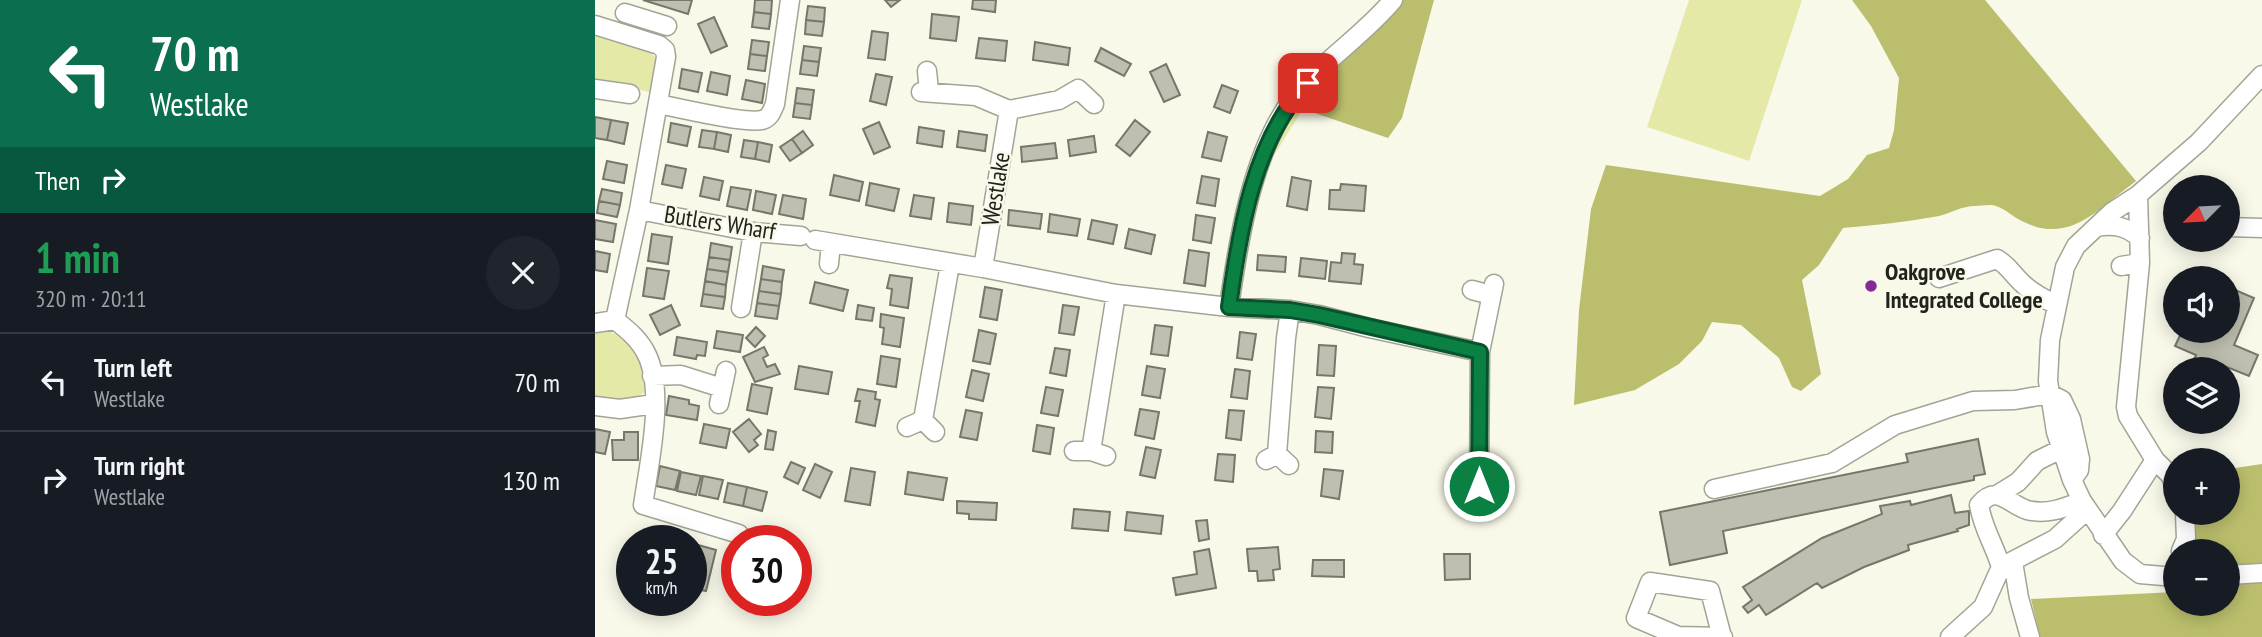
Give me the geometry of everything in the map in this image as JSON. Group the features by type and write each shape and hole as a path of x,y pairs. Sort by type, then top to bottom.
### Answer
{"street":[{"path":"659,104 746,120 762,120 770,115 775,104 790,0"},
{"path":"1229,307 1245,219 1269,139 1293,98 1393,0"},
{"path":"625,13 667,26"},
{"path":"640,39 646,20"},
{"name":"Butlers Wharf","path":"595,25 659,45 665,50 666,57 639,210 615,320"},
{"path":"927,71 925,92 976,96 1009,110 1059,100 1078,89 1094,104"},
{"path":"2163,577 2140,574 2123,561 2084,505 2072,480 2061,449 2050,394 2050,340 2065,267 2076,246 2112,212 2141,193 2199,142 2262,75"},
{"path":"595,89 630,94"},
{"name":"Westlake","path":"983,268 1009,110"},
{"path":"2141,193 2140,263 2126,407 2128,416 2163,470"},
{"name":"Butlers Wharf","path":"639,210 753,232 815,239"},
{"path":"2096,227 2112,225 2125,228 2140,238"},
{"path":"2240,227 2262,228"},
{"path":"741,308 753,232"},
{"path":"815,239 829,264"},
{"path":"815,239 1116,294 1229,307 1290,310 1481,345"},
{"path":"2076,246 2088,262"},
{"path":"1939,278 1997,259 2005,263 2020,282 2039,297 2057,305"},
{"path":"2121,266 2140,263"},
{"path":"922,426 950,264"},
{"path":"1472,290 1493,289 1481,345 1480,493"},
{"path":"1090,453 1116,294"},
{"path":"1277,460 1290,310"},
{"path":"595,323 615,320 635,337 648,356 656,426 643,505 721,529"},
{"path":"652,376 681,375 723,388"},
{"path":"1714,489 1832,463 1895,425 1973,401 2015,400 2050,394 2062,400 2074,429 2080,460 2079,470 2072,480"},
{"path":"595,406 620,409 655,404"},
{"path":"2030,637 2007,565 1982,524 1979,505 1985,498 1997,495 2018,482 2036,461 2061,449"},
{"path":"2103,535 2124,496 2155,460"},
{"path":"1997,495 2027,510 2057,511 2084,505"},
{"path":"1950,637 1983,607 2007,565 2055,539 2084,505"},
{"path":"2156,574 2163,568"},
{"path":"2240,574 2262,573"},
{"path":"1650,582 1710,591 1722,637 1678,636 1636,618 1650,582"}],"green space":[{"path":"1393,0 1434,0 1402,118 1388,138 1303,109 1323,68"},
{"path":"1689,0 1802,0 1749,161 1647,127"},
{"path":"1852,0 1985,0 2136,181 2084,220 2056,229 2041,228 2020,220 1994,205 1966,207 1927,218 1843,228 1819,265 1802,280 1821,374 1801,391 1792,387 1779,358 1741,325 1712,322 1702,341 1679,364 1635,390 1574,405 1579,310 1591,209 1606,165 1820,196 1848,179 1867,155 1889,148 1894,130 1899,78 1871,26"},
{"path":"595,34 651,53 656,58 650,92 595,81"},
{"path":"1317,81 1271,160 1256,200 1282,126"},
{"path":"603,331 624,338 631,344 642,370 645,392 627,399 595,396 595,332"},
{"path":"2262,464 2262,637 2040,637 2031,599 2163,593 2163,616 2240,616 2240,539 2186,539 2187,525 2240,525 2240,467"}],"building":[{"path":"643,0 692,0 688,14"},
{"path":"755,0 772,0 771,14 754,12"},
{"path":"885,0 900,0 891,7"},
{"path":"973,0 996,0 995,12 972,9"},
{"path":"808,6 825,8 824,22 806,20"},
{"path":"754,12 771,14 769,29 752,27"},
{"path":"932,14 959,17 956,41 930,38"},
{"path":"714,17 727,46 711,53 698,24"},
{"path":"806,20 824,22 822,36 805,34"},
{"path":"872,31 888,33 885,60 868,58"},
{"path":"979,38 1007,41 1005,61 976,58"},
{"path":"752,40 769,42 767,56 750,54"},
{"path":"1035,42 1070,48 1068,65 1033,60"},
{"path":"804,46 821,48 819,62 802,60"},
{"path":"1101,48 1131,64 1124,76 1095,61"},
{"path":"750,54 767,56 765,71 748,69"},
{"path":"802,60 819,62 817,76 800,74"},
{"path":"1166,64 1180,95 1164,102 1150,72"},
{"path":"682,69 702,73 698,92 679,88"},
{"path":"711,72 730,76 727,95 707,91"},
{"path":"876,74 892,77 886,105 870,101"},
{"path":"746,80 765,84 762,103 742,99"},
{"path":"1222,85 1238,91 1230,113 1214,107"},
{"path":"797,88 814,90 812,105 795,103"},
{"path":"795,103 812,105 810,119 793,117"},
{"path":"595,117 611,120 607,140 595,138"},
{"path":"611,120 628,123 624,144 607,140"},
{"path":"1135,120 1150,132 1130,156 1116,145"},
{"path":"879,122 890,147 874,154 863,129"},
{"path":"671,123 691,127 687,146 668,142"},
{"path":"919,127 944,131 942,147 917,143"},
{"path":"702,130 717,132 714,149 699,147"},
{"path":"803,131 813,145 802,153 792,139"},
{"path":"959,131 987,135 985,151 957,147"},
{"path":"717,132 731,135 728,152 714,149"},
{"path":"1208,132 1227,137 1221,161 1202,157"},
{"path":"1094,136 1096,152 1070,156 1068,140"},
{"path":"792,139 802,153 790,161 780,147"},
{"path":"744,140 758,142 755,159 741,157"},
{"path":"758,142 772,145 769,162 755,159"},
{"path":"1055,143 1057,158 1022,162 1021,147"},
{"path":"607,161 627,165 624,183 603,179"},
{"path":"666,165 686,169 682,188 662,184"},
{"path":"834,175 863,182 859,201 830,195"},
{"path":"1202,176 1219,179 1215,206 1197,203"},
{"path":"704,177 723,181 719,200 700,196"},
{"path":"1292,177 1311,181 1307,210 1287,206"},
{"path":"870,183 899,189 894,211 866,205"},
{"path":"1341,184 1366,186 1364,211 1329,209 1330,190 1340,190"},
{"path":"731,187 751,190 747,210 727,206"},
{"path":"602,189 622,193 620,205 599,201"},
{"path":"756,191 776,195 772,214 753,210"},
{"path":"783,195 806,199 803,219 779,214"},
{"path":"914,195 934,198 931,219 910,216"},
{"path":"599,201 620,205 617,217 597,213"},
{"path":"949,203 973,206 971,225 947,222"},
{"path":"1009,210 1042,214 1040,229 1008,225"},
{"path":"1050,214 1080,219 1077,236 1048,232"},
{"path":"1196,215 1215,218 1211,243 1193,240"},
{"path":"595,220 616,224 613,242 595,239"},
{"path":"1092,220 1117,225 1113,244 1088,239"},
{"path":"1129,229 1155,235 1151,254 1125,248"},
{"path":"652,234 672,237 668,264 648,261"},
{"path":"711,243 732,247 730,260 709,257"},
{"path":"1189,250 1209,253 1205,286 1184,283"},
{"path":"595,251 610,254 607,272 595,270"},
{"path":"1342,253 1355,254 1354,264 1363,265 1361,284 1329,281 1331,262 1341,263"},
{"path":"1258,255 1286,257 1285,272 1257,270"},
{"path":"709,257 730,260 728,272 707,269"},
{"path":"1301,258 1327,261 1325,279 1299,276"},
{"path":"763,266 784,270 782,282 761,279"},
{"path":"647,268 669,271 664,299 643,296"},
{"path":"707,269 728,272 726,285 705,281"},
{"path":"890,275 912,278 908,308 890,305 892,289 887,288"},
{"path":"761,279 782,282 781,294 759,291"},
{"path":"705,281 726,285 725,297 703,294"},
{"path":"815,282 848,290 843,311 810,303"},
{"path":"985,287 1002,290 997,320 980,317"},
{"path":"759,291 781,294 779,306 757,303"},
{"path":"2240,292 2254,298 2240,331"},
{"path":"703,294 725,297 723,309 701,306"},
{"path":"757,303 779,306 777,319 755,316"},
{"path":"671,305 680,325 660,335 650,315"},
{"path":"858,305 874,308 872,321 856,319"},
{"path":"1063,305 1079,307 1074,335 1059,333"},
{"path":"881,314 904,318 900,347 882,344 884,328 880,327"},
{"path":"1155,325 1172,327 1168,356 1151,354"},
{"path":"756,327 765,336 755,347 746,338"},
{"path":"979,330 996,334 990,364 973,361"},
{"path":"717,331 743,335 740,352 714,348"},
{"path":"1240,332 1256,334 1252,360 1237,358"},
{"path":"677,337 707,342 705,356 697,355 696,359 674,355"},
{"path":"2176,343 2235,343 2234,345 2258,355 2249,376 2240,372 2240,357 2195,357 2196,355 2175,346"},
{"path":"1319,345 1336,346 1334,376 1317,375"},
{"path":"764,347 768,355 763,358 767,367 775,364 780,374 755,382 743,357"},
{"path":"1055,348 1070,350 1066,376 1050,373"},
{"path":"881,356 900,359 896,387 877,384"},
{"path":"799,366 832,372 828,394 795,389"},
{"path":"1147,366 1165,369 1160,398 1142,395"},
{"path":"1235,369 1250,371 1247,399 1231,397"},
{"path":"972,370 989,374 983,401 966,397"},
{"path":"752,384 772,388 767,414 747,410"},
{"path":"1046,387 1063,390 1058,416 1041,413"},
{"path":"1318,387 1334,388 1331,419 1315,417"},
{"path":"858,389 876,392 875,399 880,400 875,426 856,422 860,401 855,401"},
{"path":"669,396 689,400 689,404 699,406 697,420 666,415"},
{"path":"1140,409 1159,412 1154,439 1135,435"},
{"path":"966,410 982,413 977,440 960,437"},
{"path":"1229,410 1244,411 1241,440 1226,438"},
{"path":"749,419 761,434 754,440 758,445 749,452 733,432"},
{"path":"704,424 730,429 726,448 700,443"},
{"path":"1037,425 1054,428 1050,454 1033,451"},
{"path":"595,429 610,432 605,454 595,452"},
{"path":"768,430 776,432 773,450 765,449"},
{"path":"1316,431 1333,432 1332,453 1315,452"},
{"path":"624,432 638,432 638,460 613,460 612,440 624,440"},
{"path":"1978,439 1985,474 1974,476 1974,480 1723,531 1727,553 1670,565 1660,512 1908,462 1906,454"},
{"path":"1146,447 1161,450 1155,478 1140,475"},
{"path":"1218,454 1235,455 1233,482 1215,480"},
{"path":"791,462 805,468 798,484 784,477"},
{"path":"815,464 832,472 820,498 803,490"},
{"path":"660,466 680,471 675,490 656,486"},
{"path":"851,468 875,472 870,505 845,501"},
{"path":"1324,469 1343,471 1339,499 1321,496"},
{"path":"681,472 701,476 696,495 677,491"},
{"path":"908,472 947,478 943,500 905,494"},
{"path":"703,476 723,480 718,499 699,495"},
{"path":"728,483 747,487 743,506 724,502"},
{"path":"747,487 767,492 762,511 743,506"},
{"path":"1951,495 1955,513 1969,511 1969,525 1957,529 1958,531 1908,545 1909,550 1864,567 1822,588 1817,583 1766,615 1759,605 1748,613 1743,607 1752,600 1743,587 1822,538 1882,514 1880,506 1910,501 1911,505"},
{"path":"957,501 997,503 996,520 969,519 969,514 957,513"},
{"path":"1074,509 1110,512 1108,531 1072,528"},
{"path":"1127,512 1163,516 1161,534 1125,530"},
{"path":"1207,520 1209,539 1199,541 1196,521"},
{"path":"707,547 716,550 707,587"},
{"path":"1278,547 1280,569 1273,570 1274,580 1258,581 1257,571 1249,571 1247,549"},
{"path":"1209,549 1216,588 1176,595 1173,578 1197,574 1194,552"},
{"path":"1444,554 1470,554 1470,579 1445,580"},
{"path":"1313,560 1344,560 1344,577 1312,576"}],"place":[{"name":"Oakgrove Integrated College","path":"1871,286"}],"route":[{"path":"1308,83 1293,98 1269,139 1263,155 1245,219 1229,307 1290,310 1319,315 1480,352 1479,486"}]}
